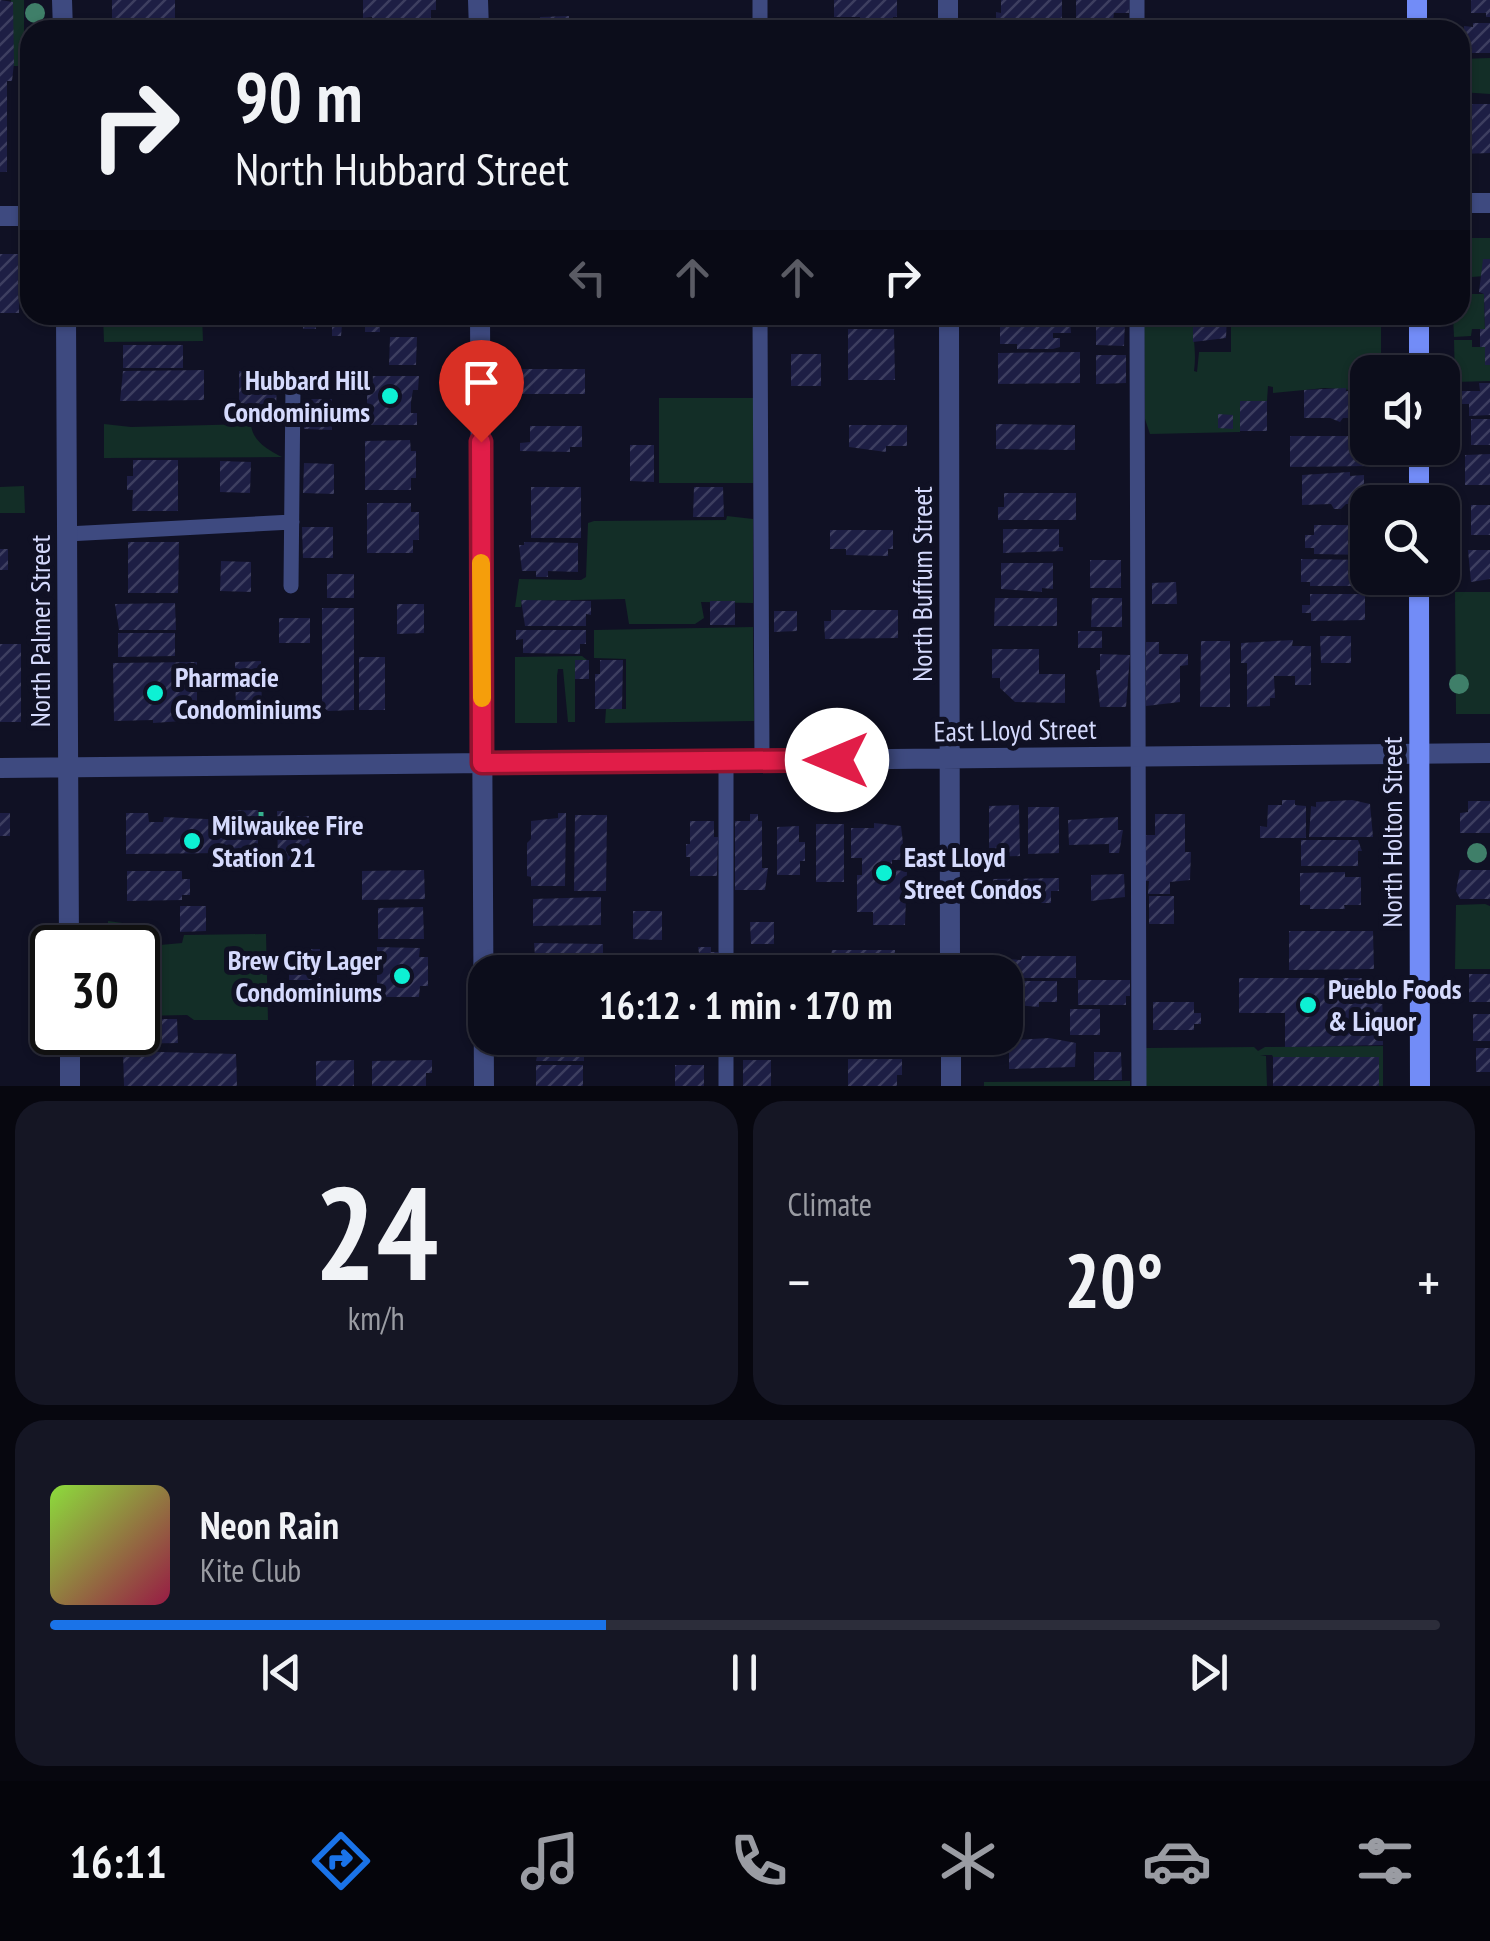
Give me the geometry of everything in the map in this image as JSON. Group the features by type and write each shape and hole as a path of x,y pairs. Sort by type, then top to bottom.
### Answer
{"main road":[{"path":"1418,325 1419,355"},
{"name":"North Holton Street","path":"1419,595 1420,1086"}],"street":[{"name":"North Palmer Street","path":"66,325 69,925"},
{"path":"480,325 484,1086"},
{"name":"North Buffum Street","path":"948,325 950,955"},
{"name":"East Lloyd Street","path":"0,768 1490,752"},
{"path":"70,1055 70,1086"},
{"path":"950,1086 951,1055"}],"lane":[{"path":"760,325 762,760"},
{"path":"1137,325 1139,1086"},
{"path":"291,586 293,385"},
{"path":"68,534 292,522"},
{"path":"726,761 726,955"},
{"path":"726,1055 726,1086"}],"path":[{"path":"261,812 261,820"}],"green space":[{"path":"11,0 24,0 20,66 12,66"},
{"path":"1490,58 1490,94 1470,93 1470,59"},
{"path":"1470,238 1490,238 1490,259 1483,259 1484,276 1472,277 1471,283"},
{"path":"1471,287 1472,294 1484,294 1485,329 1472,329 1471,336 1454,337 1453,325 1470,325"},
{"path":"103,325 202,325 203,341 104,342"},
{"path":"1144,325 1193,325 1197,372 1199,352 1231,352 1231,325 1381,325 1381,355 1350,355 1350,390 1273,393 1273,387 1268,386 1267,401 1240,401 1240,432 1150,434 1145,419"},
{"path":"1454,340 1472,340 1472,347 1485,347 1490,381 1460,382 1460,355 1454,355"},
{"path":"659,398 753,398 753,483 659,483"},
{"path":"104,424 251,424 258,440 282,457 104,458"},
{"path":"24,486 25,513 0,513 0,487"},
{"path":"727,516 753,519 753,603 701,602 704,618 695,624 629,624 625,599 522,601 521,607 515,607 519,579 586,577 588,523 726,520"},
{"path":"1490,592 1490,714 1456,714 1455,595"},
{"path":"753,627 754,721 605,723 606,709 626,709 626,659 594,658 594,630"},
{"path":"582,656 587,660 575,661 575,722 568,722 563,669 558,669 557,723 515,723 515,657"},
{"path":"1456,905 1490,906 1490,969 1455,969"},
{"path":"266,934 268,1020 194,1020 187,1015 160,1016 160,945 182,943 184,935"},
{"path":"1383,1046 1383,1086 1379,1086 1379,1057 1260,1055 1266,1056 1267,1086 1146,1086 1146,1048 1254,1047 1258,1051 1265,1047"},
{"path":"1130,1081 1130,1086 984,1086 984,1082"}],"building":[{"path":"0,0 13,2 14,63 12,81 7,81 7,172 0,172"},
{"path":"112,0 175,0 175,20 112,20"},
{"path":"363,0 436,0 431,20 363,18"},
{"path":"834,0 897,0 897,17 893,20 834,17"},
{"path":"1001,0 1062,0 1062,20 996,20 996,12 1001,13"},
{"path":"1076,0 1129,0 1129,13 1114,13 1113,20 1076,20"},
{"path":"1471,0 1490,0 1490,17 1486,13 1471,13"},
{"path":"569,16 569,20 540,20"},
{"path":"1473,23 1490,23 1490,53 1472,53 1470,27"},
{"path":"1470,104 1490,104 1490,153 1470,154"},
{"path":"0,254 20,254 19,313 0,313"},
{"path":"1483,259 1490,259 1490,365 1485,365 1485,347 1480,347 1480,329 1485,329 1484,294 1479,292"},
{"path":"332,325 342,325 341,336 332,336"},
{"path":"365,325 380,325 380,332 365,332"},
{"path":"1000,325 1070,325 1071,333 1053,333 1053,338 1060,338 1060,347 1053,349 1017,349 1017,344 1000,344"},
{"path":"1096,325 1125,325 1124,346 1096,345"},
{"path":"1193,325 1227,325 1226,338 1193,342"},
{"path":"848,329 894,329 895,380 848,380"},
{"path":"390,337 417,337 416,365 389,365"},
{"path":"123,345 183,345 183,368 123,368"},
{"path":"1080,352 1080,383 998,384 998,353"},
{"path":"791,354 821,354 821,386 791,386"},
{"path":"1096,355 1126,355 1126,383 1096,384"},
{"path":"522,369 585,369 585,394 522,394"},
{"path":"204,370 204,400 120,401 123,371"},
{"path":"239,371 277,371 276,414 239,414"},
{"name":"Hubbard Hill Condominiums","path":"367,376 419,376 418,390 413,390 411,402 411,413 417,413 417,425 367,425"},
{"path":"1479,383 1490,383 1490,415 1469,416 1469,404 1462,404 1462,391 1480,391"},
{"path":"1346,388 1350,391 1350,418 1340,422 1304,418 1304,390"},
{"path":"304,399 332,399 332,430 304,429"},
{"path":"1240,401 1267,401 1267,431 1240,431"},
{"path":"1218,414 1233,415 1233,429 1218,428"},
{"path":"1471,419 1490,419 1490,445 1471,445"},
{"path":"996,424 1075,425 1075,450 996,449"},
{"path":"849,425 907,425 907,446 886,446 886,452 849,447"},
{"path":"530,426 582,426 582,447 570,447 570,452 520,451 520,443 530,442"},
{"path":"1290,436 1350,436 1350,465 1371,466 1290,467"},
{"path":"410,440 411,451 416,451 416,478 411,478 411,490 365,490 365,441"},
{"path":"630,445 654,445 654,482 630,481"},
{"path":"1490,454 1490,485 1465,485 1465,455"},
{"path":"133,460 178,460 178,511 132,511 133,490 127,490 127,476 133,476"},
{"path":"220,461 251,462 250,493 220,492"},
{"path":"304,463 334,464 334,494 303,493"},
{"path":"1350,472 1350,476 1364,475 1364,485 1350,485 1350,504 1341,509 1334,509 1331,504 1302,505 1302,475"},
{"path":"531,487 581,487 581,538 531,538"},
{"path":"694,487 723,487 724,517 693,517"},
{"path":"1004,493 1076,493 1076,520 998,520 998,507 1004,507"},
{"path":"367,503 411,503 411,512 419,512 419,540 413,540 413,553 367,553"},
{"path":"1471,505 1490,505 1490,535 1471,535"},
{"path":"1314,525 1350,525 1350,555 1314,554 1314,548 1305,548 1305,535 1314,535"},
{"path":"302,527 333,527 333,558 303,558"},
{"path":"1003,529 1059,529 1059,547 1063,551 1003,553"},
{"path":"830,530 893,530 893,549 888,549 888,556 846,555 846,549 830,549"},
{"path":"128,542 179,542 178,593 128,593"},
{"path":"578,543 578,572 548,571 548,577 536,577 536,571 522,571 519,545"},
{"path":"0,549 8,549 8,570 0,570"},
{"path":"1468,550 1490,550 1490,579 1471,582"},
{"path":"1301,559 1350,560 1350,586 1310,586 1310,582 1301,582"},
{"path":"1090,560 1121,560 1121,588 1090,588"},
{"path":"221,561 251,562 251,592 220,591"},
{"path":"1001,563 1053,563 1053,589 1001,589"},
{"path":"327,574 354,574 354,598 327,598"},
{"path":"1176,582 1177,604 1152,604 1152,583"},
{"path":"1310,594 1365,595 1365,620 1311,621 1311,613 1302,613 1302,605 1310,605"},
{"path":"995,598 1057,598 1057,626 994,626"},
{"path":"1092,598 1122,598 1122,627 1091,627"},
{"path":"521,600 591,601 591,615 586,614 586,626 525,626"},
{"path":"710,601 735,601 735,625 710,625"},
{"path":"175,603 176,630 119,630 115,604"},
{"path":"397,604 424,604 424,633 397,634"},
{"path":"322,608 354,608 354,710 328,711 322,706"},
{"path":"831,610 898,610 898,638 825,639 824,621 831,621"},
{"path":"774,611 797,611 797,631 774,632"},
{"path":"279,618 310,618 310,643 279,643"},
{"path":"516,630 586,630 586,644 580,644 580,654 523,653 523,639 516,640"},
{"path":"1078,631 1102,631 1102,648 1078,648"},
{"path":"118,633 175,633 175,656 118,657"},
{"path":"1320,636 1351,636 1351,663 1321,663"},
{"path":"1293,640 1292,646 1311,646 1311,685 1295,685 1295,676 1274,676 1275,698 1270,698 1270,706 1247,707 1247,663 1241,663 1241,643"},
{"path":"1201,641 1230,641 1230,707 1200,707"},
{"path":"1146,642 1159,642 1159,654 1188,654 1188,665 1180,666 1180,702 1146,706"},
{"path":"0,644 21,644 21,722 0,722"},
{"path":"992,649 1039,649 1039,674 1065,674 1065,703 1015,702 1000,688 1000,678 992,678"},
{"path":"1100,654 1130,655 1126,707 1100,707 1096,670 1100,670"},
{"path":"359,657 385,657 385,710 359,710"},
{"path":"575,660 589,660 589,679 575,679"},
{"path":"600,660 623,660 622,709 595,709 595,674 600,674"},
{"path":"261,661 262,713 236,714 235,662"},
{"name":"Pharmacie Condominiums","path":"197,662 197,720 114,721 113,663"},
{"path":"1282,800 1295,800 1295,805 1306,806 1306,838 1260,838 1260,826 1267,827 1268,805 1282,805"},
{"path":"1352,800 1370,804 1373,837 1309,837 1311,806 1316,807 1316,802"},
{"path":"1468,801 1490,801 1490,833 1460,833 1460,813 1468,812"},
{"path":"1019,805 1020,856 989,857 989,806"},
{"path":"1028,807 1059,807 1059,853 1028,854"},
{"name":"Milwaukee Fire Station 21","path":"258,810 258,856 126,854 126,813 148,813 149,822 163,822 164,817 226,820 226,811"},
{"path":"277,811 309,816 310,868 278,869"},
{"path":"0,813 10,813 10,836 0,836"},
{"path":"558,813 566,813 565,886 531,886 531,877 527,876 527,843 531,839 531,821 558,818"},
{"path":"750,814 758,814 758,821 762,821 762,868 768,868 765,890 735,890 735,821 750,821"},
{"path":"1155,814 1185,814 1185,852 1191,852 1190,880 1170,882 1170,894 1148,894 1149,881 1145,881 1146,835 1155,835"},
{"path":"575,815 607,815 606,891 574,891"},
{"path":"1118,817 1118,830 1123,830 1119,853 1109,853 1109,844 1069,845 1068,820"},
{"path":"690,821 714,821 714,837 718,837 717,876 690,876 686,844 690,844"},
{"name":"East Lloyd Street Condos","path":"874,823 901,826 905,860 892,860 892,870 907,871 905,925 873,925 873,912 857,912 857,875 862,875 862,858 851,858 851,828 874,828"},
{"path":"816,824 844,824 844,882 816,882"},
{"path":"799,826 799,842 805,842 800,875 777,875 777,827"},
{"path":"1301,840 1358,840 1362,851 1358,851 1358,866 1301,866"},
{"path":"424,870 425,899 362,900 362,871"},
{"path":"1460,870 1490,870 1490,899 1460,899 1456,891"},
{"path":"127,871 182,871 182,879 190,879 190,895 182,895 182,900 127,901"},
{"path":"1345,872 1345,877 1361,877 1361,905 1310,909 1310,905 1300,905 1300,873"},
{"path":"1124,874 1125,897 1091,901 1091,875"},
{"path":"1059,878 1059,891 1051,891 1051,903 993,900 993,879"},
{"path":"1149,896 1174,896 1174,924 1149,924"},
{"path":"601,897 601,925 533,926 533,899"},
{"path":"180,906 206,906 206,931 180,932"},
{"path":"423,907 424,939 378,939 378,908"},
{"path":"633,911 662,911 662,940 633,939"},
{"path":"750,922 774,922 774,944 751,944"},
{"path":"1289,931 1373,931 1374,969 1289,970"},
{"path":"534,943 603,944 603,955 535,955"},
{"name":"Brew City Lager Condominiums","path":"377,947 420,948 419,957 428,957 428,986 420,986 419,997 377,997"},
{"path":"698,947 711,947 711,952 718,952 674,955 674,953 699,953"},
{"path":"289,949 320,949 320,980 289,980"},
{"path":"832,950 895,950 895,955 831,955"},
{"path":"1023,956 1076,956 1076,978 1023,978"},
{"path":"1469,974 1490,974 1490,1002 1469,1002"},
{"path":"1239,978 1382,978 1383,1045 1285,1047 1285,1013 1239,1013"},
{"path":"1078,980 1130,980 1130,996 1126,996 1126,1005 1078,1005"},
{"path":"1023,981 1057,981 1057,1002 1039,1002 1039,1007 1023,1006"},
{"path":"1153,1002 1194,1002 1194,1013 1201,1013 1201,1024 1194,1024 1194,1030 1153,1030"},
{"path":"1070,1009 1100,1009 1100,1035 1070,1035"},
{"path":"1473,1014 1490,1014 1490,1041 1473,1041"},
{"path":"160,1019 177,1019 178,1043 160,1043"},
{"path":"1049,1038 1076,1043 1075,1067 1009,1069 1009,1055 1023,1055 1023,1040"},
{"path":"1476,1048 1490,1048 1490,1072 1476,1072"},
{"path":"1094,1052 1121,1052 1122,1080 1094,1080"},
{"path":"236,1054 237,1086 124,1086 123,1055"},
{"path":"584,1055 584,1061 536,1061 537,1056 530,1056"},
{"path":"1273,1057 1379,1057 1379,1086 1273,1086"},
{"path":"848,1059 902,1059 902,1075 897,1075 897,1086 848,1086"},
{"path":"354,1060 354,1086 316,1086 316,1061"},
{"path":"432,1060 426,1086 372,1086 372,1061"},
{"path":"743,1060 771,1060 771,1086 743,1086"},
{"path":"536,1065 583,1065 583,1086 536,1086"},
{"path":"675,1065 704,1065 704,1086 675,1086"}],"slow traffic":[{"path":"481,563 482,698"}],"place":[{"name":"Hubbard Hill Condominiums","path":"390,396"},
{"name":"Pharmacie Condominiums","path":"155,693"},
{"name":"Milwaukee Fire Station 21","path":"192,841"},
{"name":"East Lloyd Street Condos","path":"884,873"},
{"name":"Brew City Lager Condominiums","path":"402,976"},
{"name":"Pueblo Foods & Liquor","path":"1308,1005"}],"route":[{"path":"481,442 482,763 837,760"}]}
